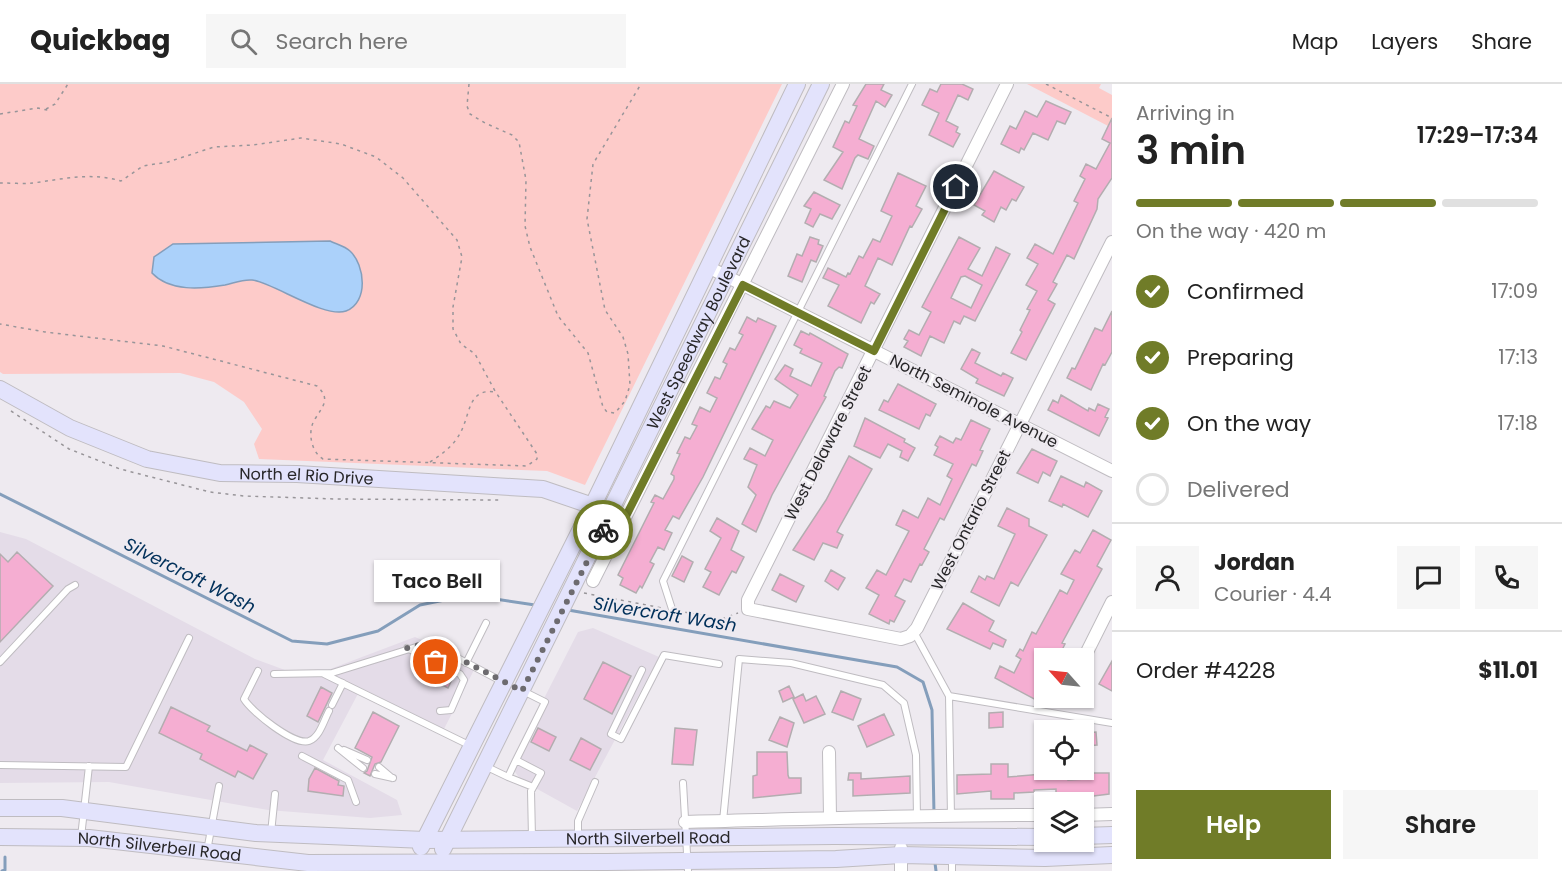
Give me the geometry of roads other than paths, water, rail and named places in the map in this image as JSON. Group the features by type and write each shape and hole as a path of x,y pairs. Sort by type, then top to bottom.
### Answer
{"main road":[{"name":"West Speedway Boulevard","path":"410,867 593,505 797,84"},
{"name":"West Speedway Boulevard","path":"434,867 571,593 617,517 728,277 821,84"},
{"name":"North el Rio Drive","path":"0,388 70,428 147,459 220,472 297,474 543,489 593,505 617,517"},
{"path":"504,682 522,691"},
{"name":"North Silverbell Road","path":"0,808 84,811 271,834 425,840 578,838 686,830 901,837 1034,837"},
{"path":"1094,836 1112,835"},
{"name":"North Silverbell Road","path":"0,837 81,838 207,851 294,866 546,867 607,862 688,866 836,859 901,863 923,856 951,861 1046,864 1112,855"}],"street":[{"name":"West Speedway Boulevard","path":"593,581 617,517 743,285 843,84"},
{"name":"West Delaware Street","path":"912,634 901,639 757,613 748,609 748,600 1007,84"},
{"name":"West Ontario Street","path":"912,634 1112,242"},
{"name":"North Seminole Avenue","path":"708,267 1112,471"},
{"path":"1089,648 1112,602"},
{"path":"829,752 830,817"},
{"path":"1094,814 1112,814"},
{"name":"North Silverbell Road","path":"686,830 723,821 830,817 901,819 1034,815"},
{"path":"901,819 901,863"}],"lane":[{"path":"672,609 663,581 912,84"},
{"path":"0,662 75,585"},
{"path":"466,663 486,622"},
{"path":"912,634 949,696 950,817"},
{"path":"0,765 126,767 189,638"},
{"path":"274,674 324,674 429,643 504,682"},
{"path":"407,648 460,674 464,680 451,710 440,711"},
{"path":"642,670 611,734 621,739 664,655 719,664"},
{"path":"723,821 740,659 791,663 883,686 904,703 916,755 920,818"},
{"path":"258,670 244,699 249,708 302,742 309,741 316,736 343,684"},
{"path":"324,674 472,746"},
{"path":"508,777 545,702 522,691"},
{"path":"949,696 1112,723"},
{"path":"338,748 365,764"},
{"path":"302,756 348,780 356,802"},
{"path":"516,760 541,772 533,787 532,839"},
{"path":"81,838 89,766"},
{"path":"485,766 533,787"},
{"path":"377,770 393,778"},
{"path":"578,838 578,821 595,782"},
{"path":"683,783 688,866"},
{"path":"207,851 219,786"},
{"path":"271,834 275,794"},
{"path":"607,862 622,871"}],"water":[{"path":"330,241 350,251 359,265 361,292 358,300 346,311 325,310 252,280 186,288 168,283 152,273 154,257 173,244"}],"waterway":[{"name":"Silvercroft Wash","path":"0,494 292,641 327,644 378,631 420,605 469,595 535,605"},
{"name":"Silvercroft Wash","path":"568,610 897,667 923,682 932,710 934,814"},
{"path":"2,871 5,870 5,857"},
{"name":"Silvercroft Wash","path":"935,863 936,871"}],"place":[{"name":"Taco Bell","path":"436,662"}]}
